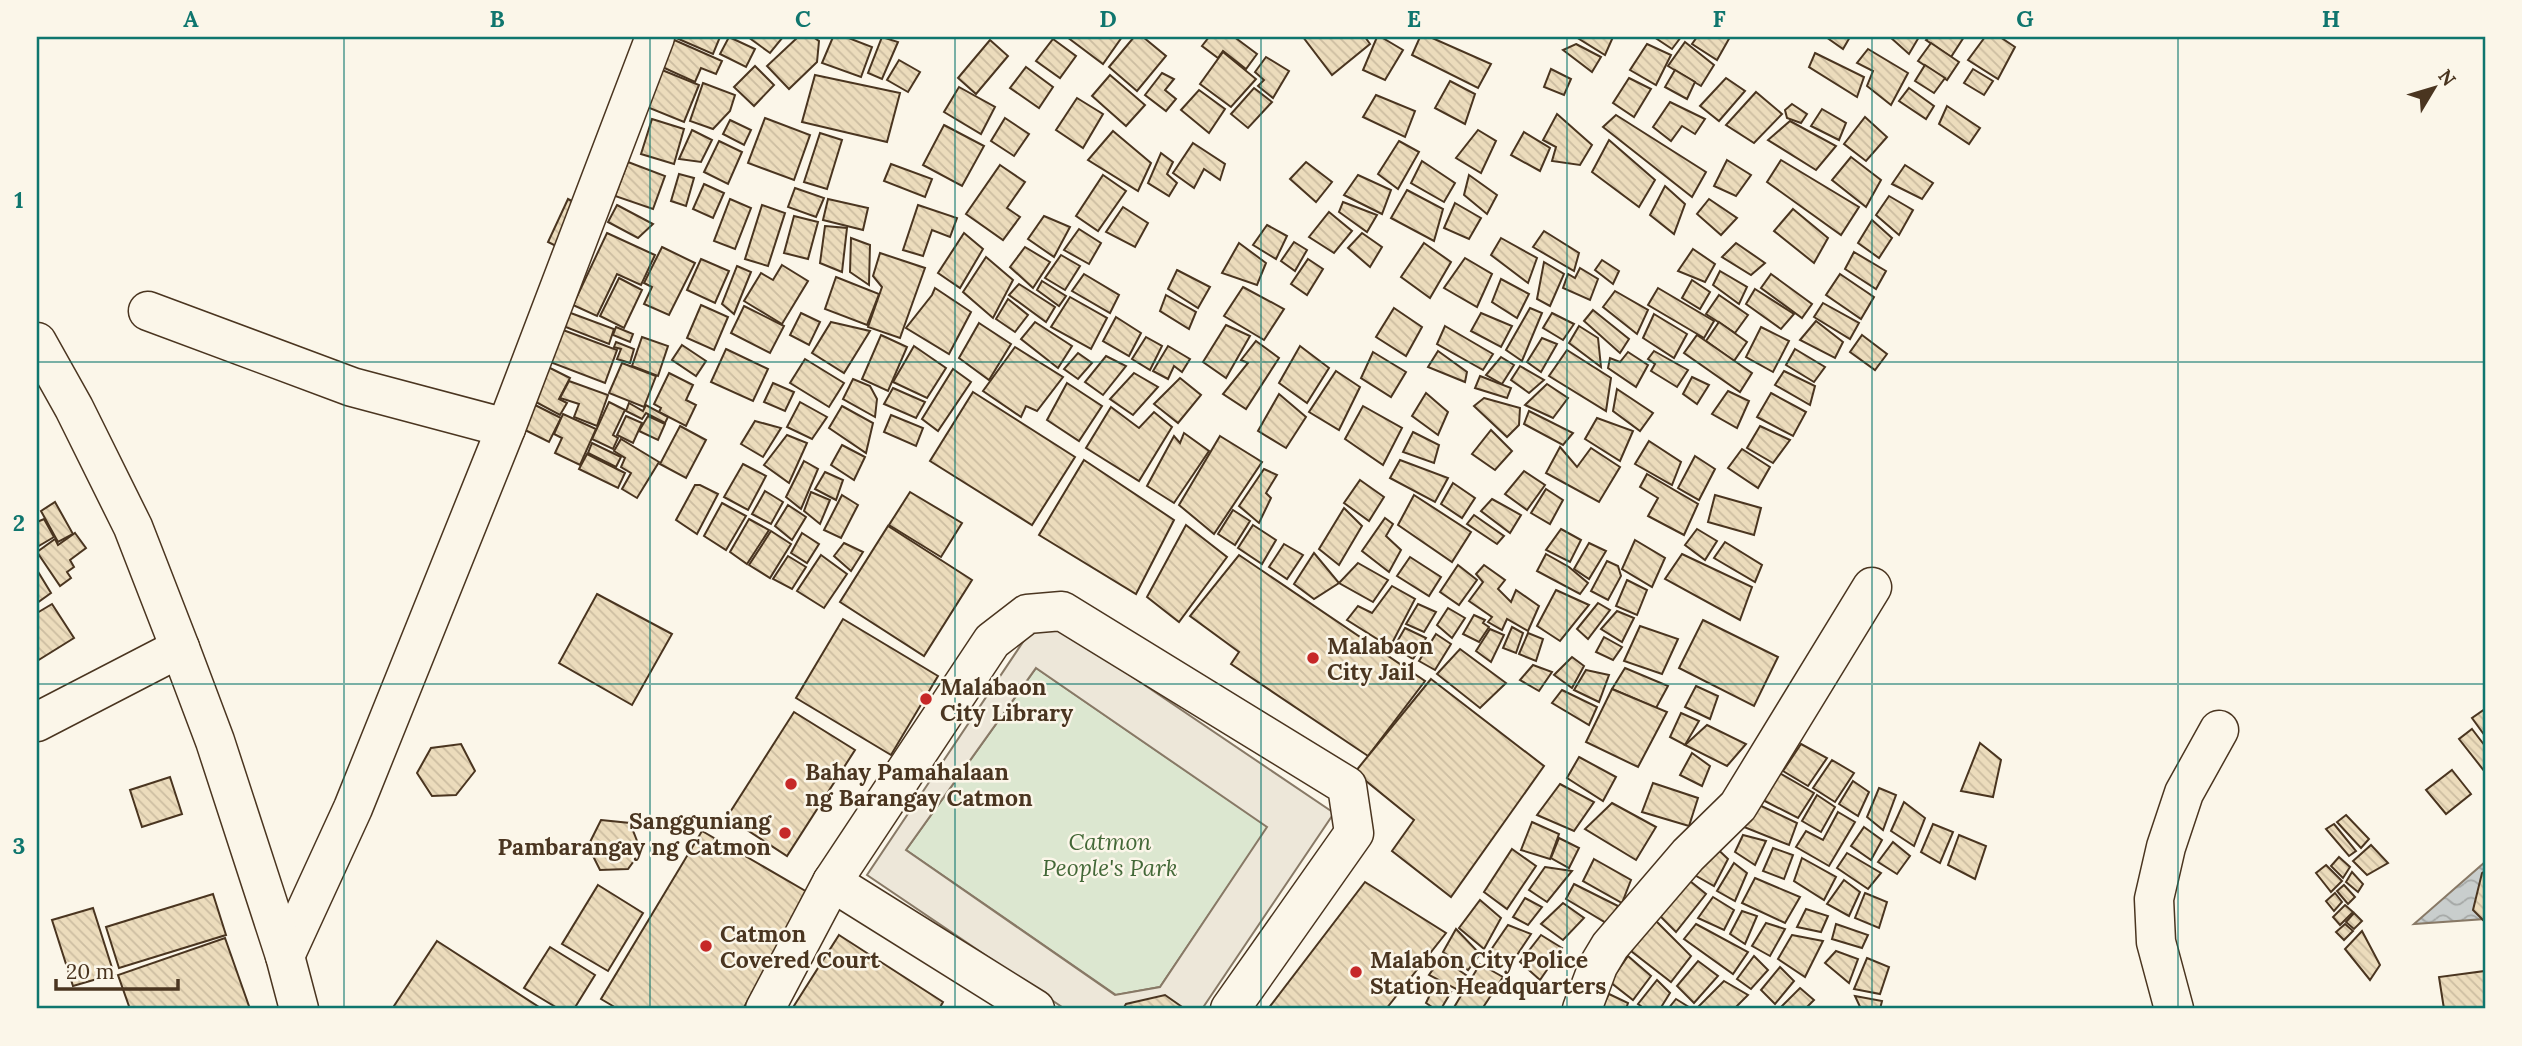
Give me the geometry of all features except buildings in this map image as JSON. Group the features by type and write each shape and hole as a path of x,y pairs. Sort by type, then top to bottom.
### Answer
{"street":[{"path":"285,956 353,808 506,428 656,37"},
{"path":"148,311 352,387 506,428"},
{"path":"37,342 74,408 132,527 180,648 215,741 285,956 299,1009"},
{"path":"1582,1009 1598,966 1610,946 1688,855 1738,806 1872,587"},
{"path":"765,1009 832,882 992,640 1027,614 1062,611 1347,786 1354,833 1230,1009"},
{"path":"37,722 180,648"},
{"path":"2174,1009 2156,942 2154,900 2166,847 2183,793 2219,730"},
{"path":"832,882 995,999 1035,1009"}],"green space":[{"name":"Catmon People's Park","path":"1036,668 1268,827 1160,987 1116,995 906,850"}],"shaded area":[{"path":"1041,615 1334,813 1202,1009 1065,1009 867,875","holes":["1036,668 1267,827 1160,987 1115,995 906,850"]}],"water":[{"path":"2485,862 2485,919 2414,924"}],"place":[{"name":"Malabaon City Jail","path":"1313,658"},
{"name":"Malabaon City Library","path":"926,699"},
{"name":"Bahay Pamahalaan ng Barangay Catmon","path":"791,784"},
{"name":"Sangguniang Pambarangay ng Catmon","path":"785,833"},
{"name":"Catmon Covered Court","path":"706,946"},
{"name":"Malabon City Police Station Headquarters","path":"1356,972"}]}
